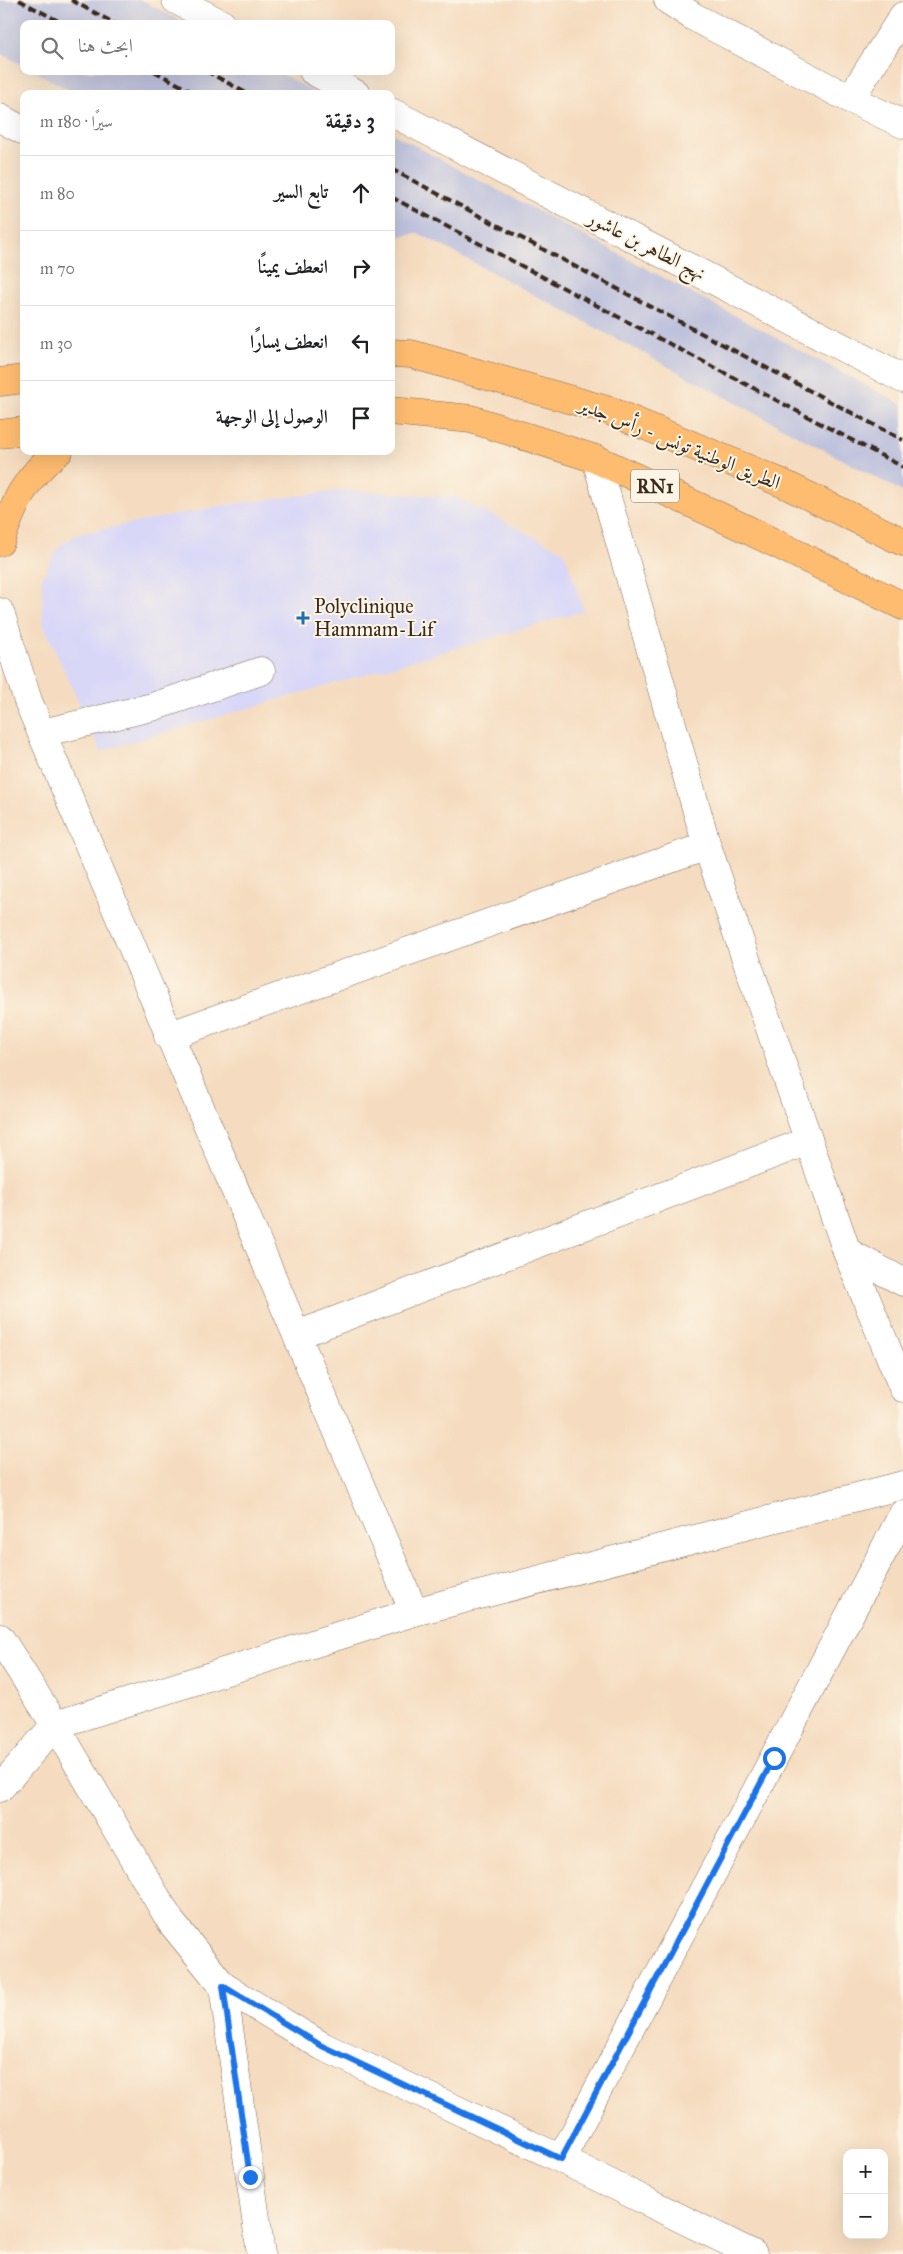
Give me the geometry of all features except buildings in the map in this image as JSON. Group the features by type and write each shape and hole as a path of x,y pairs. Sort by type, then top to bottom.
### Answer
{"highway":[{"name":"الطريق الوطنية تونس - رأس جدير","path":"395,353 411,354 610,411 782,483 903,542"},
{"name":"RN1","path":"395,411 471,419 596,458 749,530 903,606"},
{"path":"0,434 20,432"},
{"path":"0,542 14,503 42,464 54,455"}],"street":[{"path":"176,0 214,20"},
{"path":"668,0 694,17 850,99 903,124"},
{"path":"850,99 903,16"},
{"path":"320,75 349,90"},
{"name":"نهج الطاهر بن عاشور","path":"395,114 903,378"},
{"path":"0,118 20,129"},
{"path":"596,458 707,846 846,1252 903,1388"},
{"path":"0,612 28,701 168,1036 414,1612"},
{"path":"0,656 28,701"},
{"path":"42,733 152,707 261,671"},
{"path":"168,1036 707,846"},
{"path":"297,1335 808,1141"},
{"path":"846,1252 903,1282"},
{"path":"0,1788 55,1725 414,1612 903,1485"},
{"path":"561,2159 903,1514"},
{"path":"0,1638 55,1725 171,1922 223,1986 322,2046 561,2159 753,2254"},
{"path":"223,1986 261,2254"}],"shaded area":[{"path":"0,0 142,0 179,20 20,20 20,64 0,53"},
{"path":"41,75 283,75 311,90 70,90"},
{"path":"395,135 903,405 903,492 418,233 395,237"},
{"name":"Polyclinique Hammam-Lif","path":"345,490 456,497 564,552 584,611 101,751 43,624 42,577 59,546 78,534 226,505"}],"railway":[{"path":"19,0 56,20"},
{"path":"71,0 108,20"},
{"path":"161,75 189,90"},
{"path":"213,75 241,90"},
{"path":"395,171 903,440"},
{"path":"395,199 903,467"}],"place":[{"name":"Polyclinique Hammam-Lif","path":"303,618"}],"route":[{"path":"250,2177 223,1986 322,2046 561,2159 774,1758"}]}
